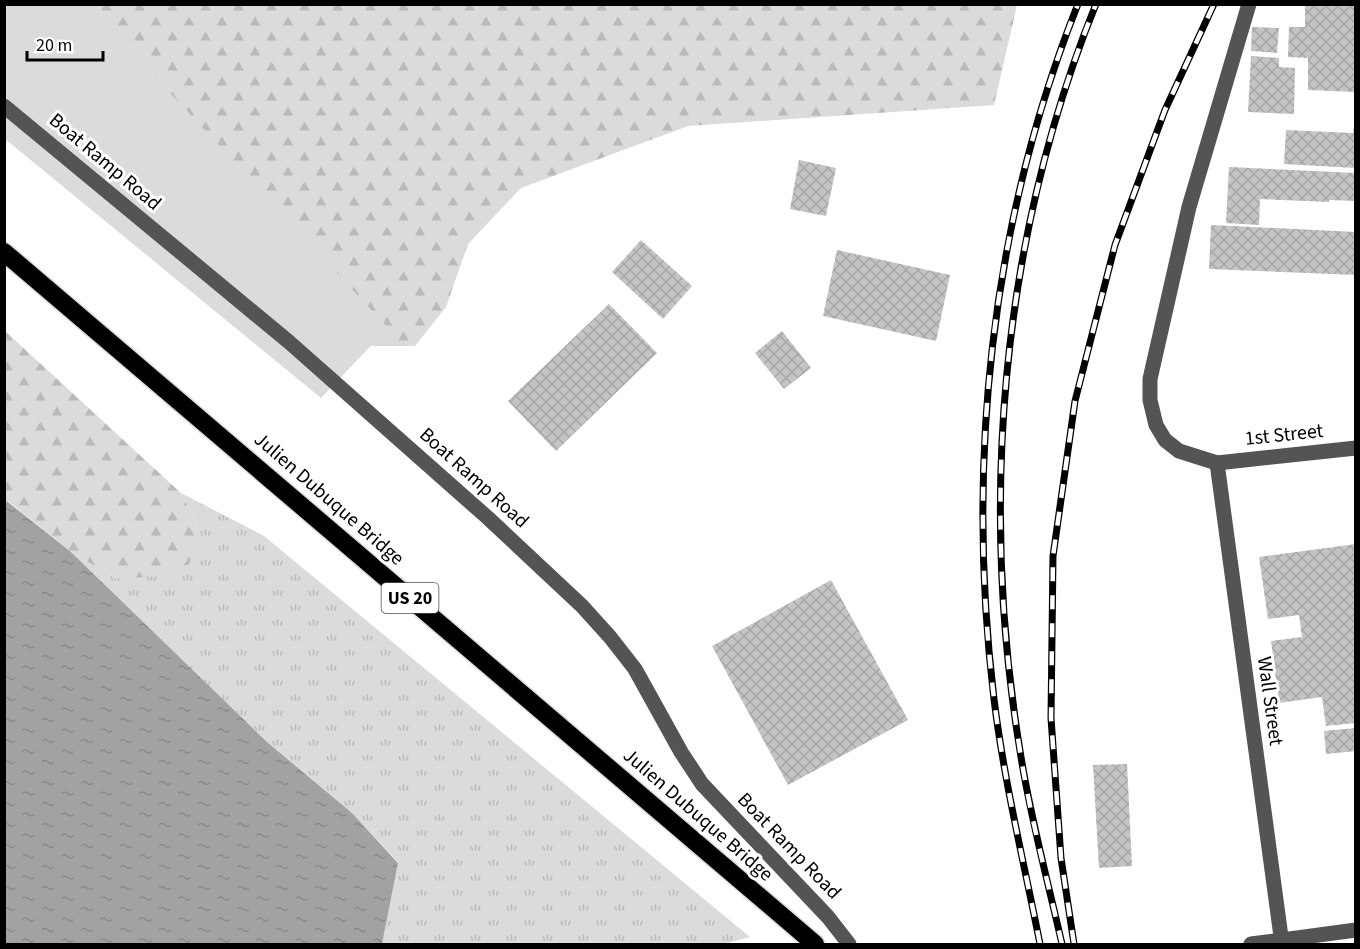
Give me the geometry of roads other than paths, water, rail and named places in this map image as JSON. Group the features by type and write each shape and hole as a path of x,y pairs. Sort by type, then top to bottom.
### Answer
{"highway":[{"name":"Julien Dubuque Bridge","path":"4,252 815,945"}],"street":[{"path":"1217,463 1179,451 1165,440 1156,425 1150,400 1150,379 1189,207 1249,4"},
{"name":"Boat Ramp Road","path":"4,106 289,342 495,524 582,606 635,669 681,752 702,784 828,917 849,945"},
{"name":"1st Street","path":"1217,463 1356,448"},
{"name":"Wall Street","path":"1217,463 1281,943"},
{"path":"1251,945 1281,943 1356,930"}],"water":[{"path":"4,499 71,552 267,742 352,813 398,863 382,944 5,944"}],"railway":[{"path":"1040,944 1009,791 994,699 986,611 983,523 985,434 992,346 1005,259 1024,172 1048,87 1078,4"},
{"path":"1062,944 1025,781 1008,662 1002,566 1001,470 1007,375 1019,280 1038,186 1063,94 1096,4"},
{"path":"1074,944 1061,858 1051,718 1053,556 1075,401 1115,245 1165,110 1214,4"}]}
